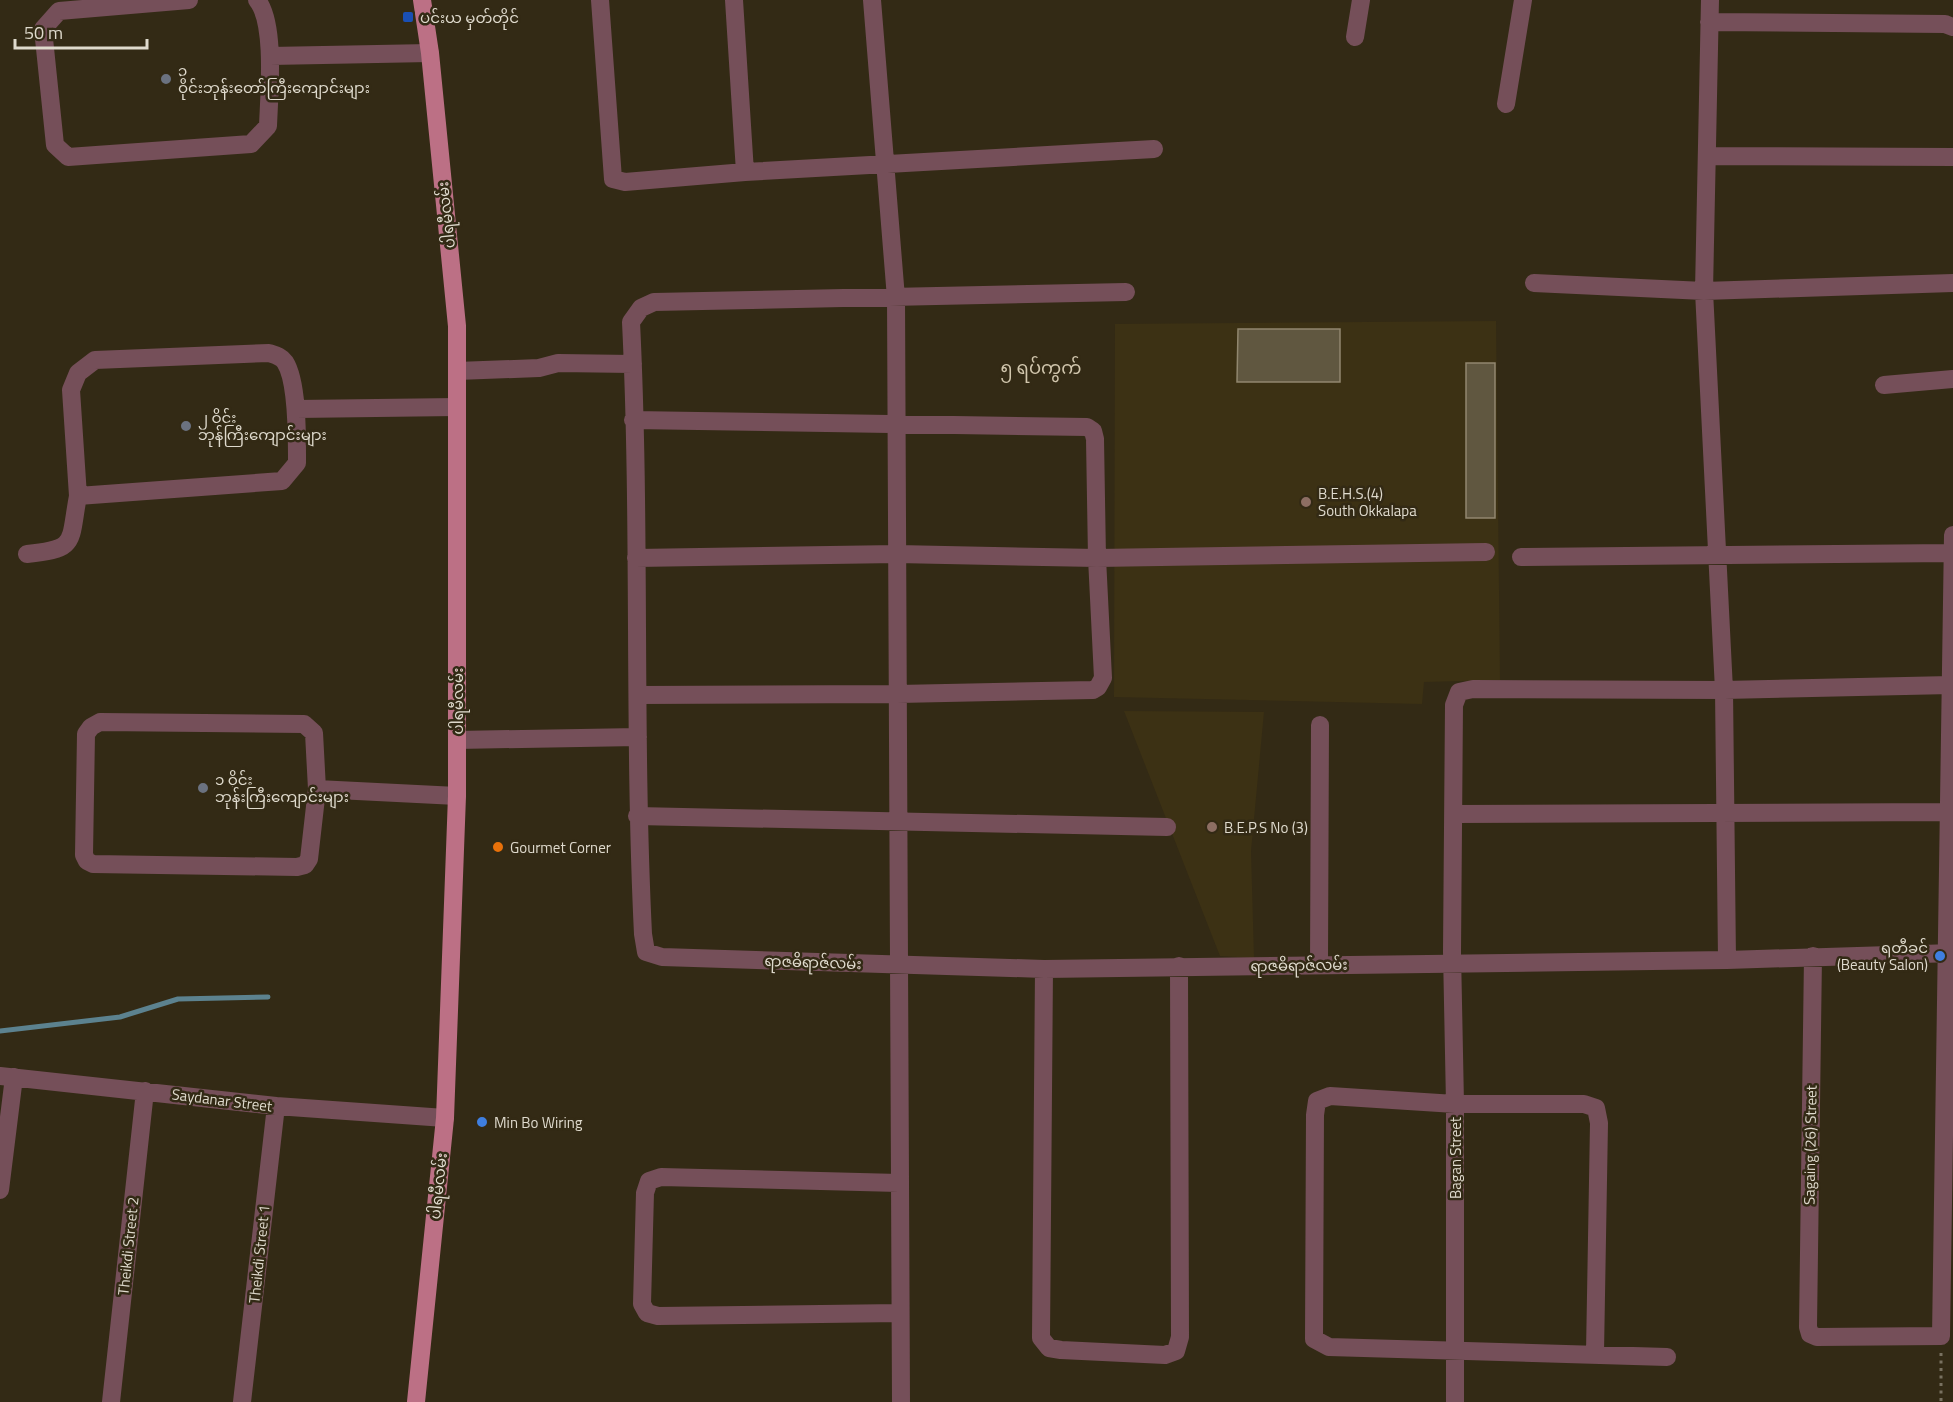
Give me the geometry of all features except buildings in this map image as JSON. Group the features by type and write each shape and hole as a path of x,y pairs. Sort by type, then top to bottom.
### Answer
{"main road":[{"name":"ပါရမီလမ်း","path":"416,1402 445,1118 457,796 457,326 430,53 422,0"}],"street":[{"path":"189,0 59,11 49,20 43,29 55,145 61,152 68,157 251,144 268,126 270,56 262,7 257,0"},
{"path":"600,0 613,180 625,182 745,172 1154,149"},
{"path":"734,0 745,172"},
{"path":"872,0 896,298 901,1402"},
{"path":"1355,37 1360,0"},
{"path":"1506,104 1523,0"},
{"path":"1710,0 1704,291 1724,690 1727,960"},
{"path":"1709,22 1945,24 1953,27"},
{"path":"270,56 430,53"},
{"path":"1708,156 1953,158"},
{"path":"1534,283 1704,291 1953,283"},
{"path":"1126,292 654,302 641,308 631,322 639,737 637,816 1167,827"},
{"path":"27,554 58,550 65,546 70,537 78,496 71,390 78,372 95,360 269,353 279,356 286,363 296,409 297,463 282,481 78,496"},
{"path":"457,370 539,368 558,363 633,364"},
{"path":"1884,385 1953,379"},
{"path":"296,409 457,407"},
{"path":"633,420 897,422 1087,427 1093,431 1095,439 1096,558 1103,678 1098,687 1093,690 898,694 638,695"},
{"path":"1521,557 1716,554 1952,544 1950,953 1941,1336"},
{"path":"636,558 897,554 1096,558 1486,552"},
{"path":"1724,690 1951,685"},
{"name":"Bagan Street","path":"1455,1402 1454,705 1459,692 1473,689 1724,690"},
{"path":"100,722 304,724 315,733 317,789 309,859 304,865 297,867 93,864 87,861 84,855 86,734 91,727 100,722"},
{"path":"1319,964 1320,725"},
{"path":"457,740 639,737"},
{"path":"317,789 457,796"},
{"path":"1454,814 1949,812"},
{"name":"ရာဇဓိရာဇ်လမ်း","path":"637,816 642,934 646,951 662,957 1044,969 1727,960 1950,953"},
{"name":"Sagaing (26) Street","path":"1813,956 1808,1326 1810,1334 1817,1337 1941,1336"},
{"path":"1044,969 1041,1338 1049,1348 1061,1350 1165,1355 1176,1351 1180,1336 1179,966"},
{"path":"0,1190 7,1076"},
{"name":"Saydanar Street","path":"7,1076 276,1106 445,1118"},
{"name":"Theikdi Street 2","path":"111,1402 144,1091"},
{"path":"1595,1353 1599,1123 1596,1108 1584,1104 1455,1104 1330,1096 1317,1101 1314,1115 1312,1328 1314,1339 1329,1347 1456,1352 1595,1353 1667,1357"},
{"name":"Theikdi Street 1","path":"242,1402 276,1106"},
{"path":"899,1183 662,1177 648,1180 645,1193 642,1305 647,1313 658,1316 900,1313"}],"path":[{"path":"1941,1336 1941,1402"}],"shaded area":[{"name":"B.E.H.S.(4) South Okkalapa","path":"1496,321 1500,680 1424,682 1422,704 1114,697 1115,324"},
{"name":"B.E.P.S No (3)","path":"1124,711 1264,712 1251,851 1254,958 1220,956"}],"waterway":[{"path":"0,1031 120,1017 178,999 268,997"}],"place":[{"name":"ပင်းယ မှတ်တိုင်","path":"408,17"},
{"name":"၃ ဝိုင်းဘုန်းတော်ကြီးကျောင်းများ","path":"166,79"},
{"name":"၂ ဝိုင်း ဘုန်ကြီးကျောင်းများ","path":"186,426"},
{"name":"B.E.H.S.(4) South Okkalapa","path":"1306,502"},
{"name":"၁ ဝိုင်း ဘုန်းကြီးကျောင်းများ","path":"203,788"},
{"name":"B.E.P.S No (3)","path":"1212,827"},
{"name":"Gourmet Corner","path":"498,847"},
{"name":"ရတီခင် (Beauty Salon)","path":"1940,956"},
{"name":"Min Bo Wiring","path":"482,1122"}],"district":[{"name":"၅ ရပ်ကွက်","path":"1041,367"}]}
